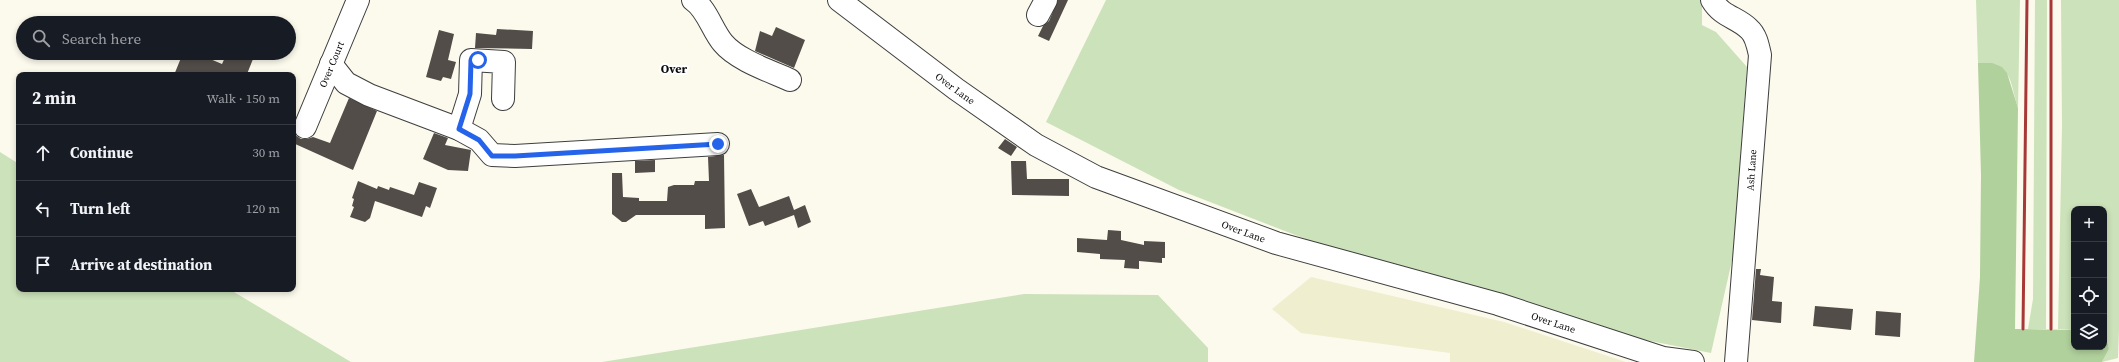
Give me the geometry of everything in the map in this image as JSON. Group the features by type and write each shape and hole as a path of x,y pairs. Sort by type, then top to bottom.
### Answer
{"street":[{"name":"Over Court","path":"305,127 358,0"},
{"path":"694,0 701,8 724,45 749,62 790,80"},
{"name":"Over Lane","path":"839,0 956,89 1036,145 1096,178 1276,243 1498,304 1663,358 1693,362"},
{"name":"Ash Lane","path":"1712,0 1718,10 1750,29 1756,41 1760,55 1736,362"},
{"path":"459,129 470,94 471,60 504,62 503,98"},
{"path":"331,64 346,83 369,94 459,129 479,140 492,156 515,156 718,144"}],"green space":[{"path":"1106,0 1702,0 1702,25 1716,32 1747,67 1733,256 1711,353 1620,335 1342,253 1179,190 1046,122"},
{"path":"1976,0 2020,0 2018,108 2011,81 2004,70 1998,66 1978,63"},
{"path":"2035,0 2047,0 2046,329 2028,329 2033,299"},
{"path":"2061,0 2119,0 2118,358 2102,362 2109,349 2107,340 2107,206 2071,206 2071,330 2058,329 2062,126"},
{"path":"1978,63 1992,63 2002,67 2007,73 2018,108 2015,329 2071,330 2071,350 2107,350 2107,340 2109,349 2102,362 1974,362 1980,277 1981,175"},
{"path":"0,152 16,162 16,292 234,292 351,362 0,362"},
{"path":"1311,277 1504,322 1626,362 1450,362 1450,353 1301,333 1272,309"},
{"path":"1024,294 1158,295 1208,348 1208,362 602,362"}],"building":[{"path":"1058,0 1068,0 1049,41 1038,36 1043,26 1049,21"},
{"path":"776,27 805,40 794,68 755,51 760,31 772,36"},
{"path":"497,29 533,31 532,49 475,48 476,33 496,35"},
{"path":"439,30 454,34 448,60 456,62 451,79 443,77 441,81 426,77"},
{"path":"180,60 213,60 222,64 224,60 253,60 248,72 175,72"},
{"path":"349,98 377,111 353,170 296,144 296,136 301,139 313,137 330,143"},
{"path":"434,133 448,138 445,145 471,150 468,171 448,170 423,159"},
{"path":"1005,139 1017,147 1011,156 998,148"},
{"path":"724,155 725,228 705,229 705,215 636,215 626,222 622,222 612,214 612,173 622,173 623,197 639,198 639,201 667,201 668,187 674,185 694,185 695,181 709,181 708,157"},
{"path":"655,160 655,172 635,173 635,161"},
{"path":"1011,161 1026,161 1027,179 1069,179 1069,196 1012,195"},
{"path":"358,181 377,189 378,186 389,190 390,187 414,195 419,182 437,188 430,208 426,206 422,217 375,201 370,218 365,222 350,217 354,207 352,206 354,199 352,198"},
{"path":"751,189 759,207 789,196 794,210 805,205 811,222 798,228 794,215 765,226 763,221 749,226 737,194"},
{"path":"1108,230 1121,231 1121,240 1144,245 1144,241 1165,242 1165,258 1162,258 1162,263 1139,261 1139,269 1124,268 1125,260 1100,259 1100,254 1077,252 1077,238 1107,240"},
{"path":"1756,269 1761,269 1760,275 1774,277 1772,301 1782,302 1781,323 1752,320"},
{"path":"1815,306 1853,309 1851,330 1813,326"},
{"path":"1876,311 1901,313 1900,337 1875,335"}],"railway":[{"path":"2023,329 2027,0"},
{"path":"2051,0 2051,329"}],"district":[{"name":"Over","path":"674,69"}],"route":[{"path":"478,60 471,60 470,94 459,129 479,140 492,156 515,156 718,144"}]}
